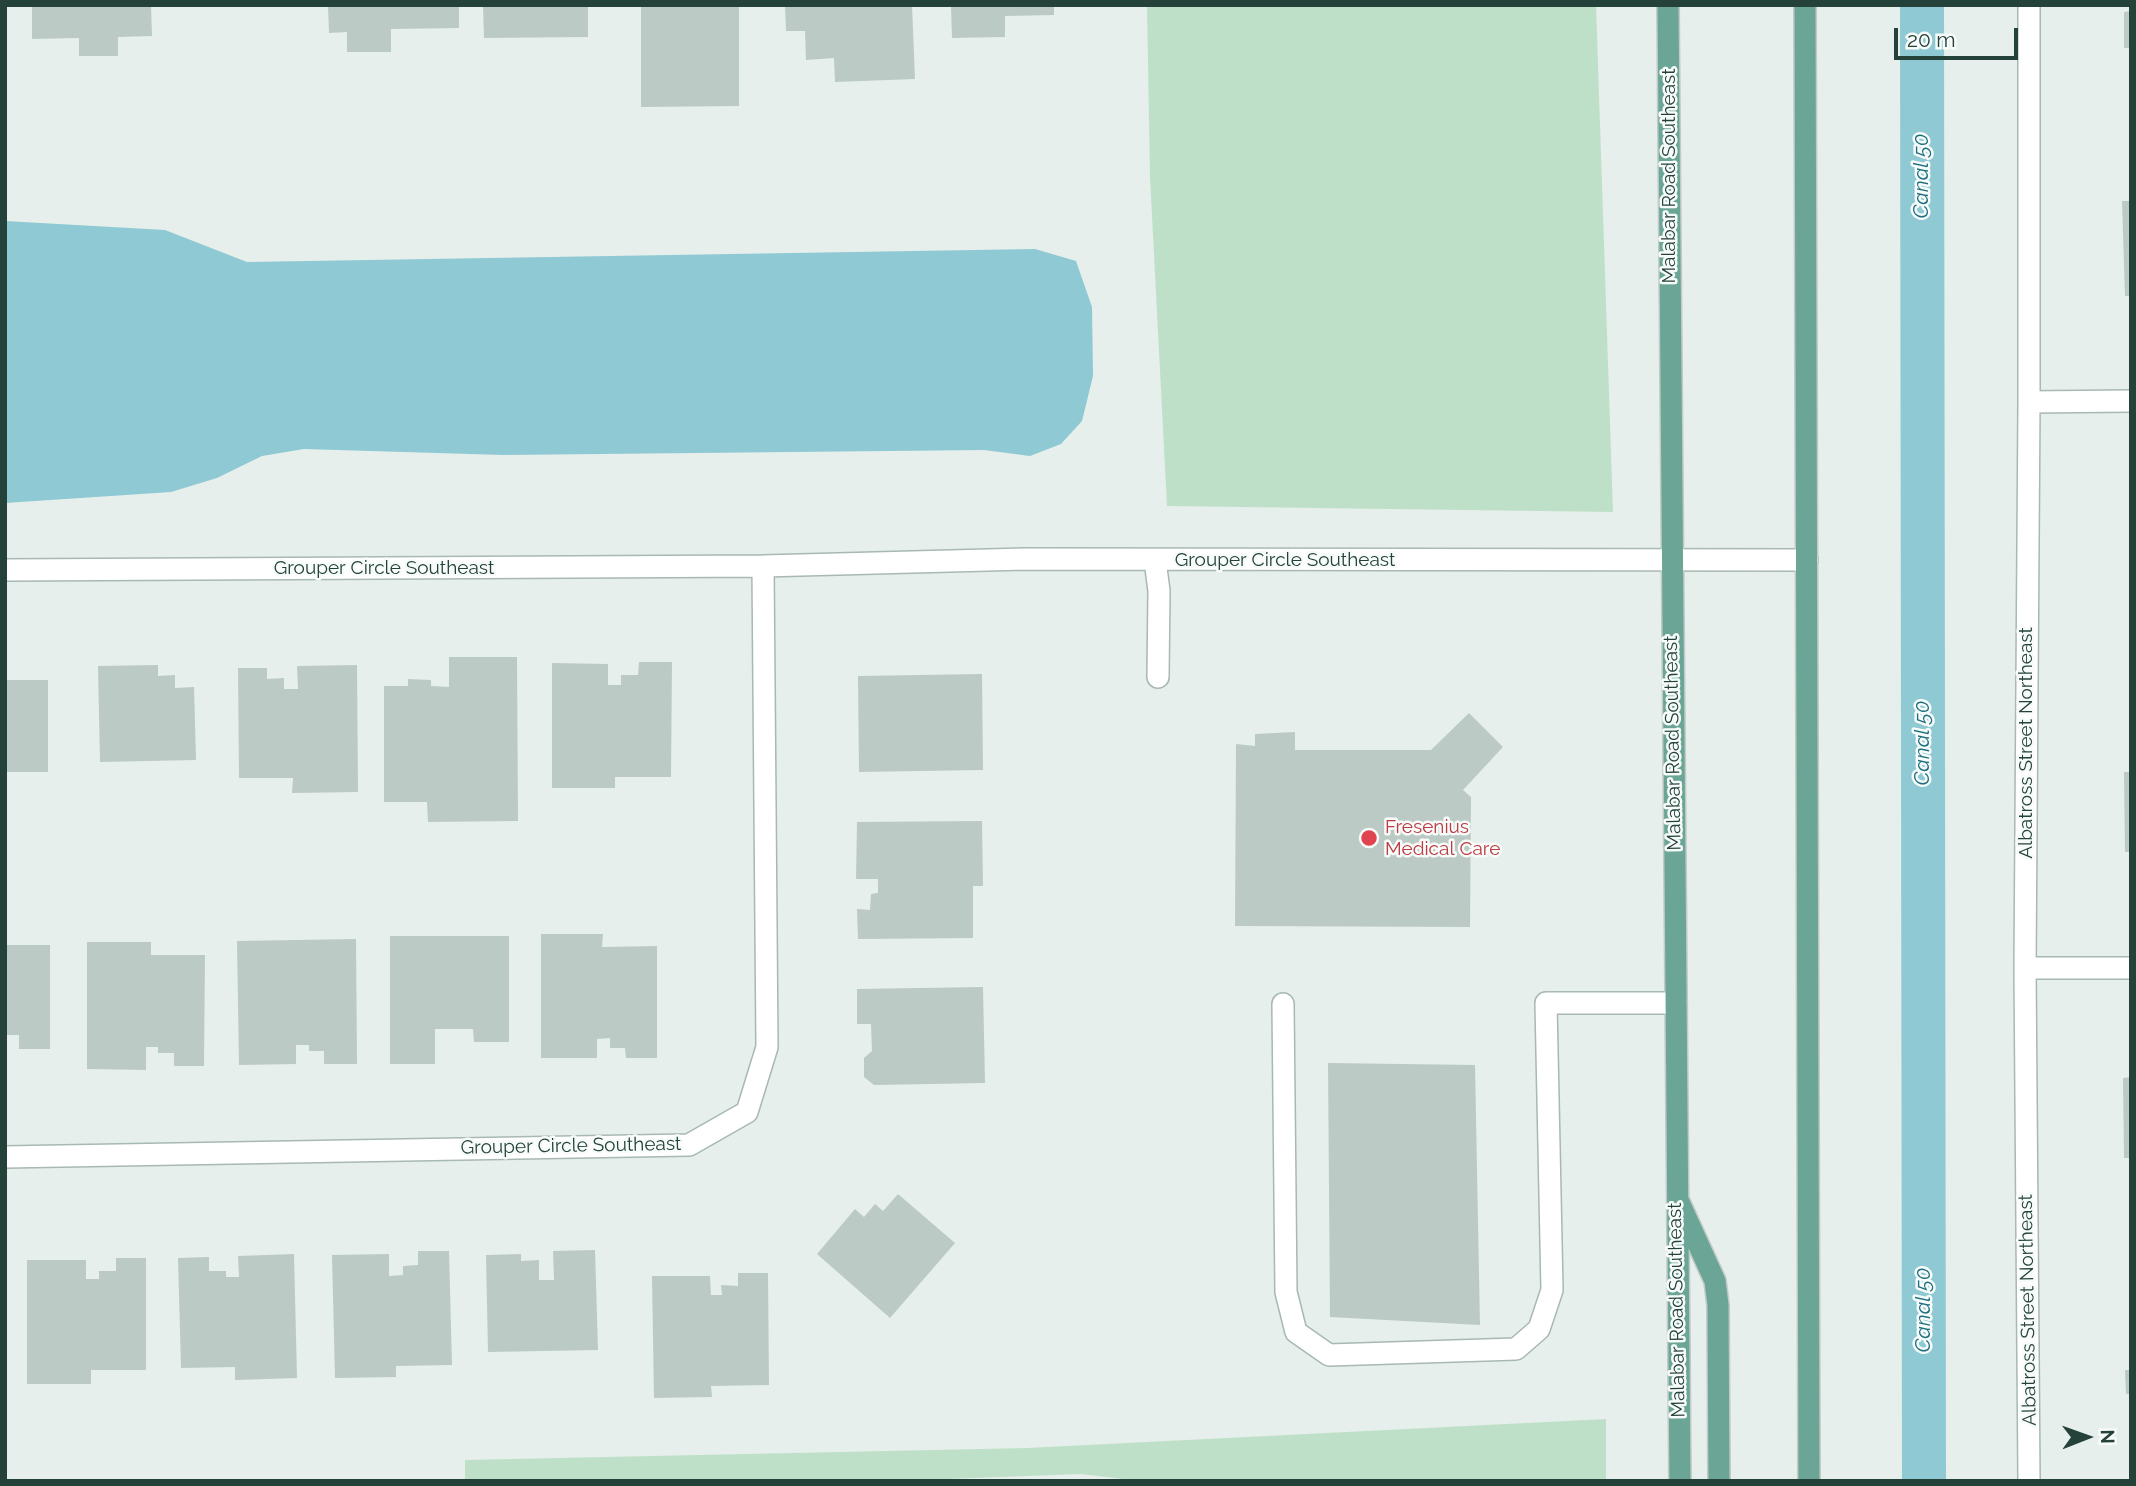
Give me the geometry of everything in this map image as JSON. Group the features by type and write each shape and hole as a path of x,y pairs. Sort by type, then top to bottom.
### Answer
{"main road":[{"name":"Malabar Road Southeast","path":"1668,5 1680,1481"},
{"path":"1805,5 1809,1481"},
{"path":"1676,1194 1714,1281 1718,1305 1719,1481"}],"street":[{"name":"Albatross Street Northeast","path":"2029,5 2025,968 2029,1481"},
{"path":"2029,402 2131,401"},
{"name":"Grouper Circle Southeast","path":"5,570 763,566 1025,559 1807,560"},
{"path":"1155,560 1159,592 1158,677"},
{"name":"Grouper Circle Southeast","path":"5,1157 689,1145 747,1112 767,1047 763,566"},
{"path":"2025,968 2131,968"},
{"path":"1283,1004 1286,1292 1296,1332 1329,1355 1516,1349 1539,1329 1552,1290 1546,1003 1676,1003"}],"green space":[{"path":"1147,5 1596,5 1613,512 1167,506 1150,177"},
{"path":"1606,1419 1606,1481 1140,1481 1081,1474 895,1481 465,1481 465,1460 1027,1448"}],"water":[{"path":"5,221 165,230 247,262 1035,249 1076,261 1092,307 1093,376 1082,421 1061,444 1030,456 984,450 503,455 304,449 262,456 217,478 171,492 5,503"}],"building":[{"path":"32,5 151,5 152,36 118,37 118,56 79,56 79,38 32,39"},
{"path":"328,5 459,5 459,28 391,29 391,52 347,52 347,32 329,33"},
{"path":"483,5 588,5 588,37 484,38"},
{"path":"641,5 739,5 739,106 641,107"},
{"path":"785,5 912,5 915,79 835,82 834,58 806,60 805,31 786,31"},
{"path":"951,5 1054,5 1054,15 1005,16 1005,37 952,38"},
{"path":"2131,11 2131,48 2124,48 2124,12"},
{"path":"2122,201 2131,201 2131,296 2125,296"},
{"path":"449,657 517,657 518,821 428,822 427,802 384,802 384,686 408,686 408,679 431,680 431,686 449,687"},
{"path":"639,662 672,662 671,777 615,777 615,788 552,788 552,663 608,664 608,685 621,685 621,675 638,675"},
{"path":"158,665 158,676 175,675 175,688 194,687 196,760 100,762 98,666"},
{"path":"357,665 358,792 292,793 293,778 239,778 238,668 267,668 267,679 284,678 284,689 298,689 297,666"},
{"path":"982,674 983,770 859,772 858,676"},
{"path":"5,680 48,680 48,772 5,772"},
{"path":"1469,713 1503,747 1463,790 1471,797 1470,927 1235,926 1236,744 1255,746 1255,734 1295,732 1295,750 1431,750"},
{"path":"2124,772 2131,772 2131,852 2125,852"},
{"path":"982,821 983,886 973,886 973,938 858,939 857,909 870,910 871,894 878,893 878,879 856,879 857,822"},
{"path":"541,934 603,934 602,947 657,946 657,1058 626,1058 625,1048 610,1048 610,1038 597,1039 597,1058 541,1058"},
{"path":"390,936 509,936 509,1042 474,1042 473,1029 435,1029 435,1064 390,1064"},
{"path":"356,939 357,1064 324,1064 324,1051 309,1051 309,1045 296,1045 296,1064 239,1065 237,941"},
{"path":"87,942 151,942 151,955 205,955 204,1066 174,1066 174,1053 158,1053 158,1047 146,1047 146,1070 87,1069"},
{"path":"5,945 50,945 50,1049 19,1049 19,1035 5,1035"},
{"path":"983,987 985,1083 874,1085 864,1077 864,1058 872,1051 871,1024 857,1024 857,989"},
{"path":"1328,1063 1475,1065 1480,1325 1330,1317"},
{"path":"2131,1077 2131,1158 2124,1158 2123,1078"},
{"path":"898,1194 955,1243 890,1318 817,1254 855,1209 864,1217 875,1204 883,1211"},
{"path":"595,1250 598,1350 488,1352 486,1255 521,1254 521,1261 539,1260 539,1280 554,1280 553,1251"},
{"path":"418,1251 449,1251 452,1365 396,1366 396,1377 335,1378 332,1255 389,1254 389,1276 403,1275 403,1266 418,1265"},
{"path":"294,1254 297,1378 235,1380 235,1367 181,1368 178,1258 209,1257 209,1271 226,1271 226,1277 239,1277 238,1256"},
{"path":"116,1258 146,1258 146,1370 91,1370 91,1384 27,1384 27,1260 86,1260 86,1279 99,1279 99,1271 116,1271"},
{"path":"738,1273 768,1273 769,1385 711,1386 712,1397 654,1398 652,1276 710,1276 711,1295 722,1295 721,1285 738,1286"},
{"path":"2125,1370 2131,1370 2131,1394 2126,1394"}],"waterway":[{"name":"Canal 50","path":"1922,5 1924,1481"}],"place":[{"name":"Fresenius Medical Care","path":"1369,838"}]}
